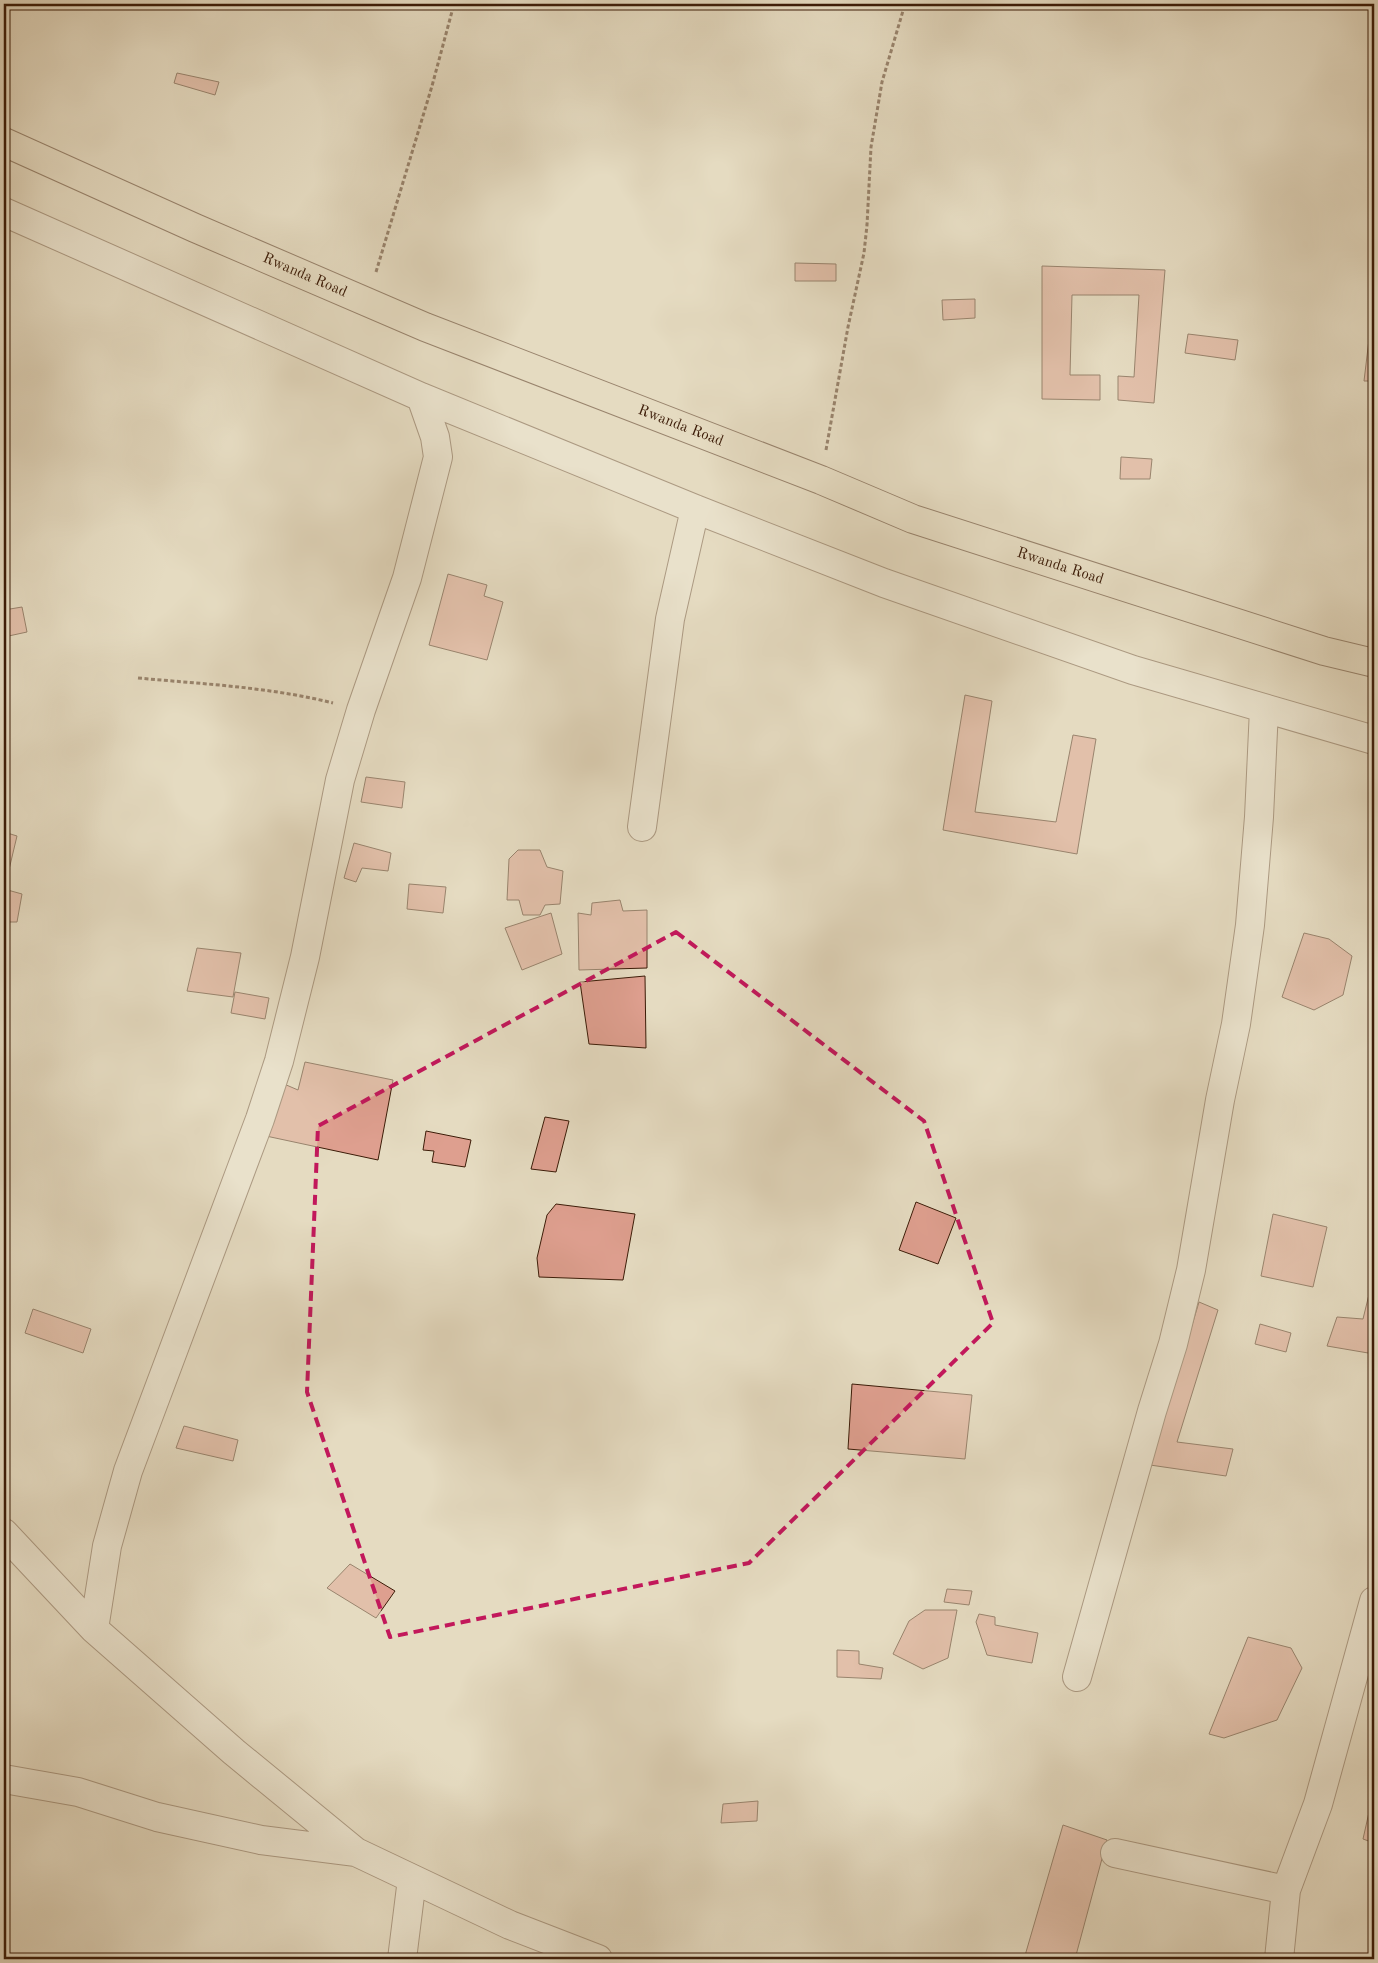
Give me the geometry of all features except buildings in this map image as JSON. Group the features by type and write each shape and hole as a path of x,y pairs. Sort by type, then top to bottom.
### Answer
{"highway":[{"name":"Rwanda Road","path":"4,142 195,228 426,327 821,480 912,519 1324,651 1374,663"}],"street":[{"path":"4,212 421,397 695,509 902,589 1133,670 1374,740"},
{"path":"94,1629 108,1546 128,1471 260,1119 279,1061 305,957 340,780 360,710 407,578 438,457 435,436 421,397"},
{"path":"642,827 670,619 695,509"},
{"path":"1077,1677 1152,1411 1173,1344 1192,1270 1220,1100 1236,1024 1250,925 1259,817 1264,709"},
{"path":"4,1532 94,1629 234,1752 356,1852 510,1925 598,1959"},
{"path":"1279,1959 1286,1890 1318,1804 1374,1601"},
{"path":"4,1779 78,1792 157,1816 261,1840 356,1852"},
{"path":"1115,1853 1286,1890"},
{"path":"402,1959 412,1879"}],"path":[{"path":"367,302 432,86 454,4"},
{"path":"821,480 846,337 864,253 871,148 882,82 905,4"},
{"path":"138,678 286,694 360,710"}],"highlighted area":[{"path":"676,932 924,1121 993,1323 749,1563 390,1637 307,1392 318,1126"}]}
